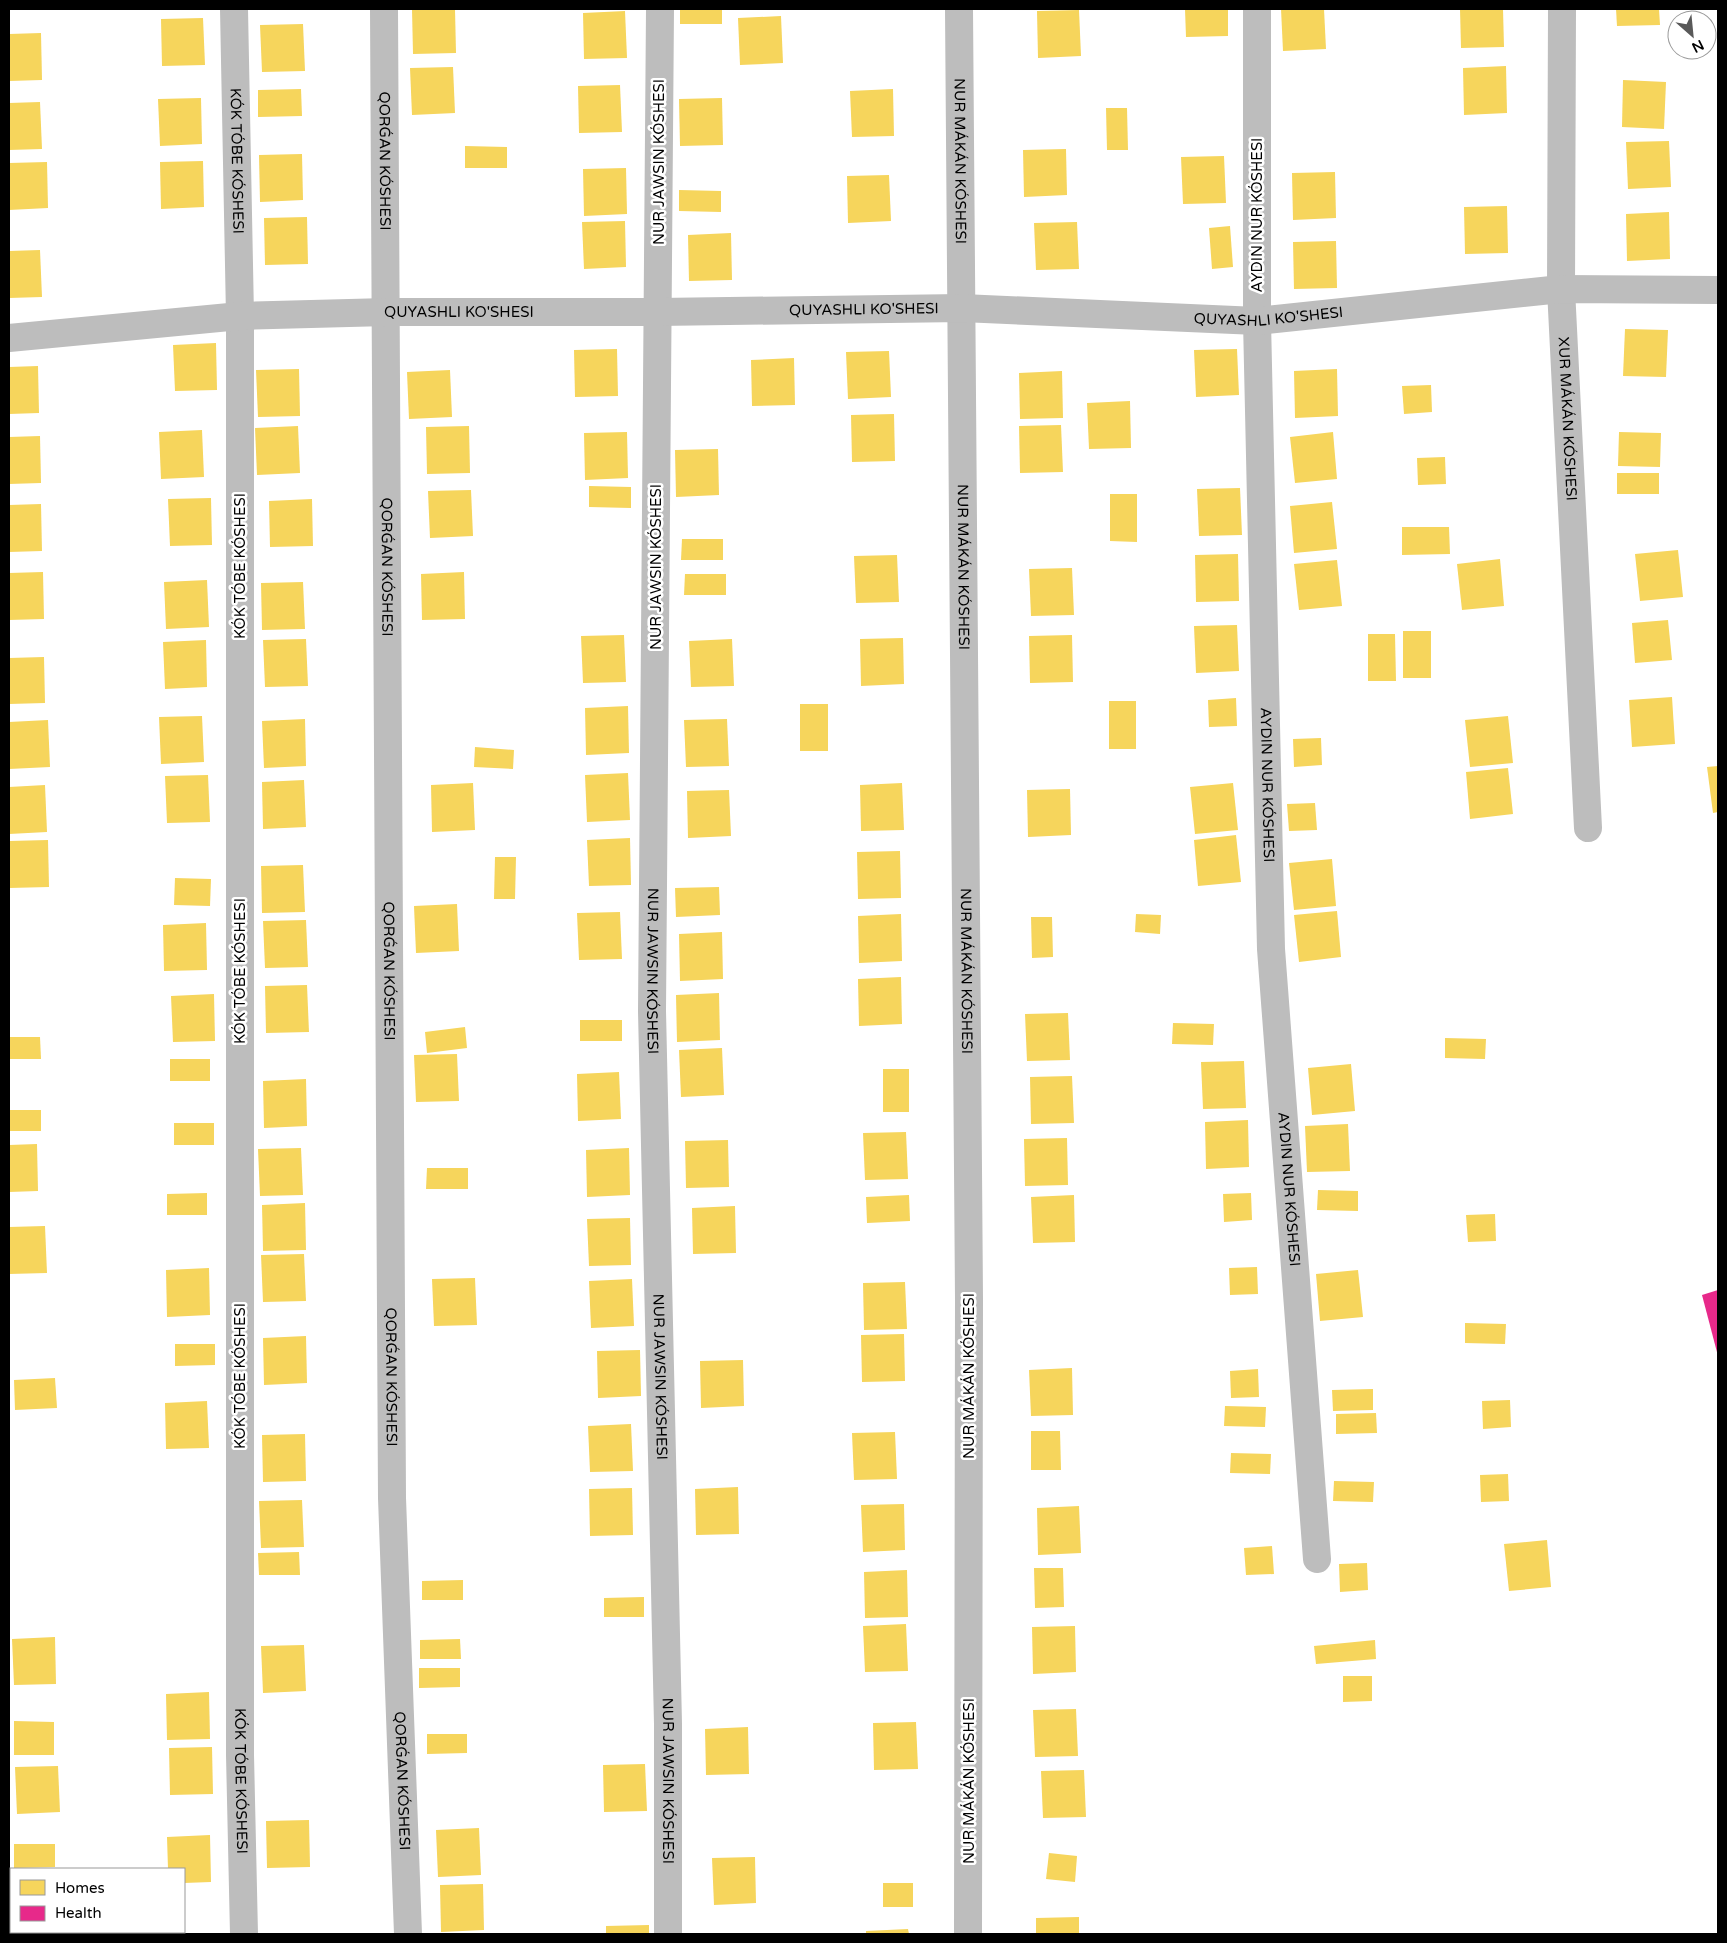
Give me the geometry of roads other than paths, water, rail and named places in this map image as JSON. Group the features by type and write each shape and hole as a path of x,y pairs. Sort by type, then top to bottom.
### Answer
{"street":[{"name":"KÓK TÓBE KÓSHESI","path":"234,9 240,316 240,1715 244,1934"},
{"name":"QORǴAN KÓSHESI","path":"384,9 392,1498 408,1934"},
{"path":"660,9 652,1011 668,1724 668,1934"},
{"name":"NUR MÁKÁN KÓSHESI","path":"959,9 969,1319 968,1934"},
{"path":"1257,9 1258,321 1271,949 1317,1559"},
{"name":"XUR MÁKÁN KÓSHESI","path":"1562,9 1561,289 1588,828"},
{"name":"QUYASHLI KO'SHESI","path":"9,338 240,316 387,312 658,312 962,308 1258,321 1561,289 1718,290"}]}
